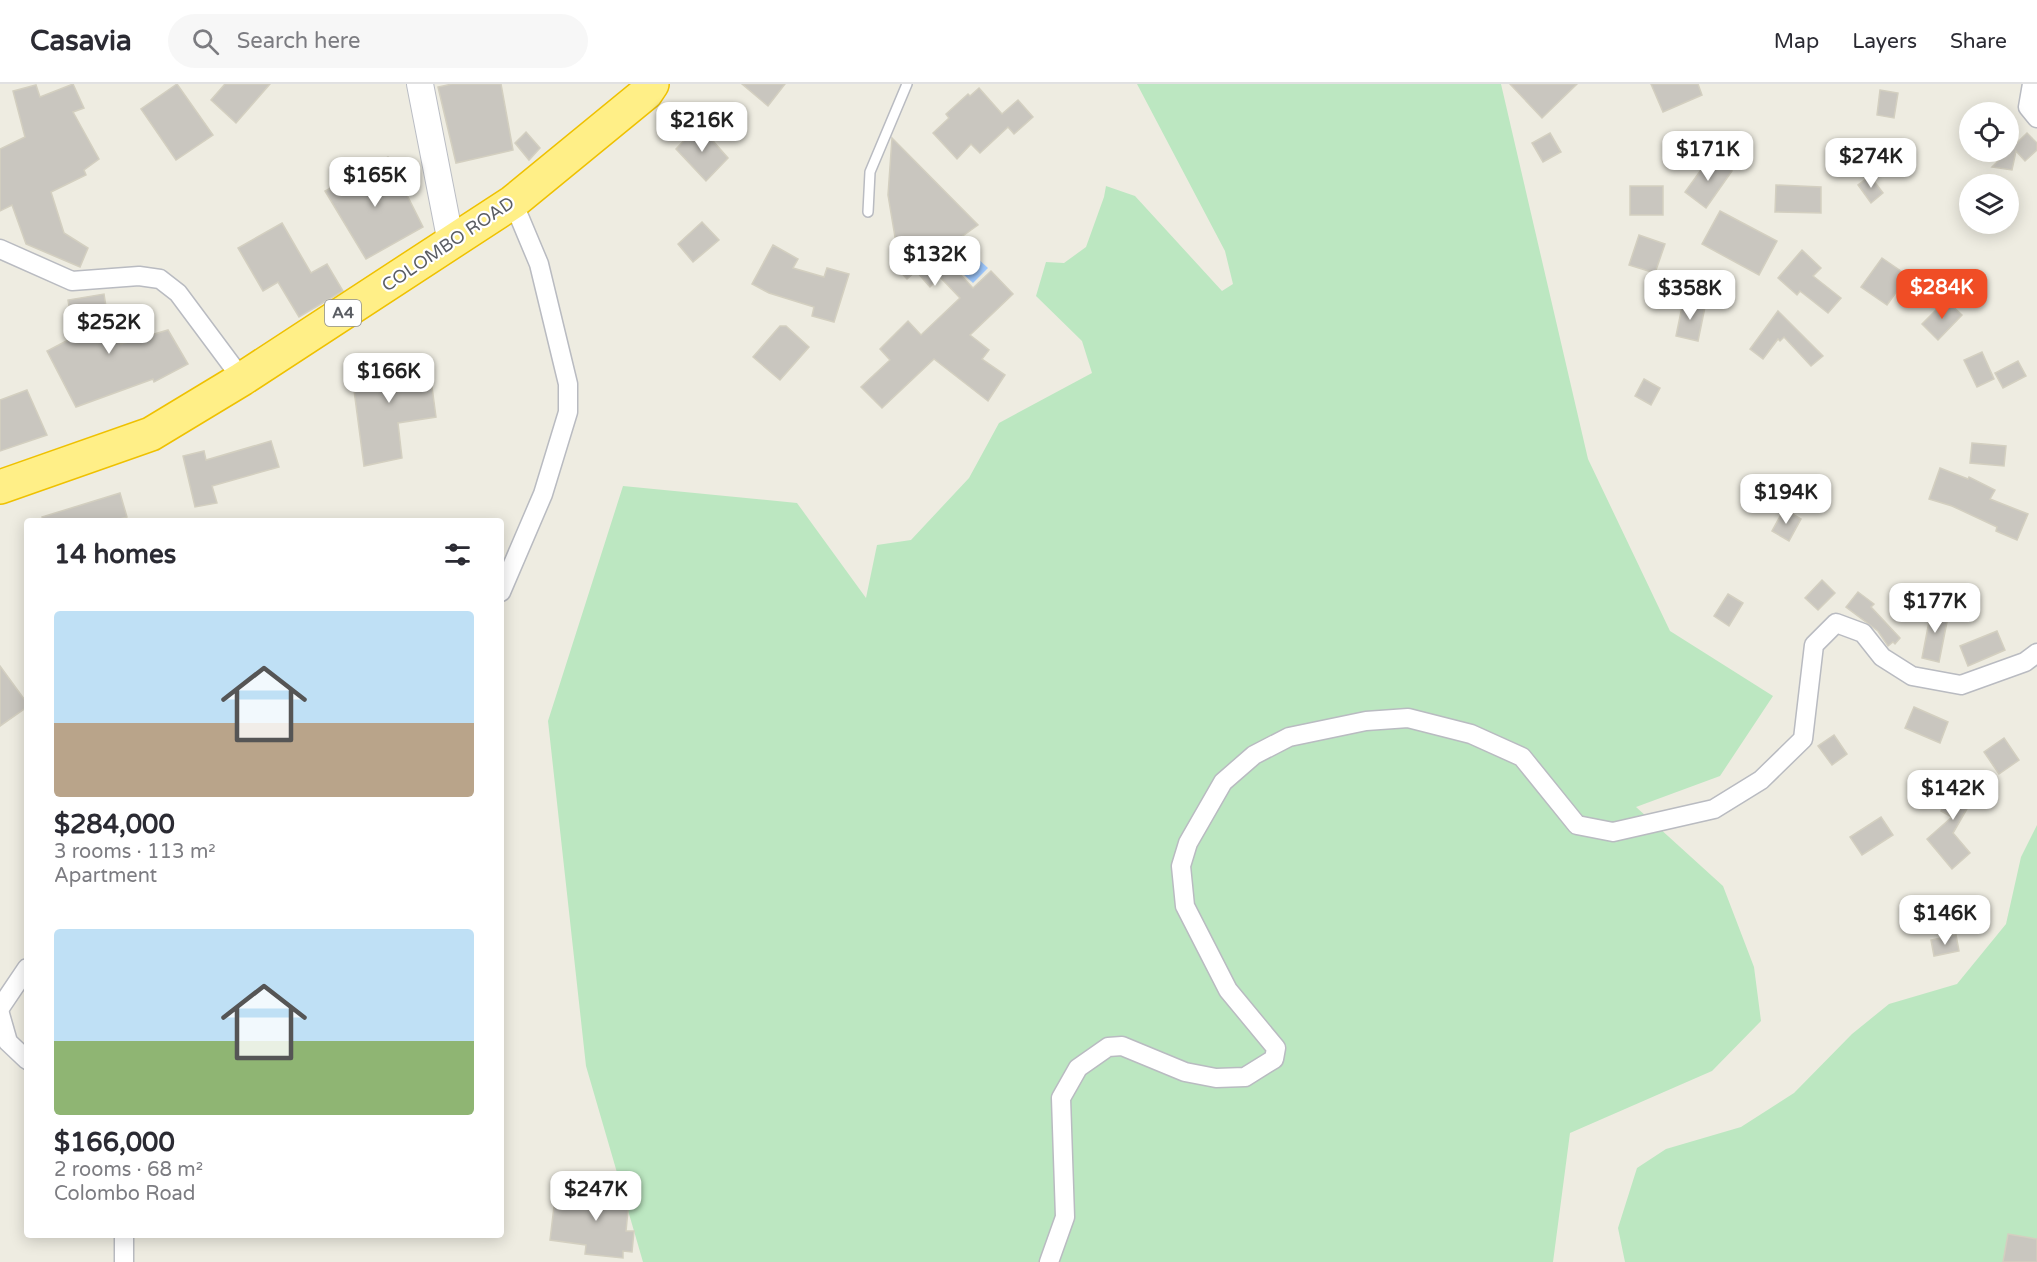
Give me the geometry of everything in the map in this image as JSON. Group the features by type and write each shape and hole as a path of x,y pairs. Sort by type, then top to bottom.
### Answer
{"highway":[{"name":"COLOMBO ROAD","path":"0,487 151,434 242,379 513,202 646,93 652,84"}],"street":[{"path":"420,84 451,243"},
{"path":"2032,84 2028,107 2037,118"},
{"path":"504,585 543,494 568,412 568,384 539,264 513,202"},
{"path":"0,249 72,281 139,276 160,279 178,293 242,379"},
{"path":"1049,1262 1065,1216 1061,1098 1078,1068 1108,1047 1122,1046 1185,1072 1216,1078 1245,1077 1274,1059 1276,1048 1228,990 1185,906 1181,866 1188,843 1223,782 1254,755 1289,737 1366,721 1408,718 1471,734 1522,757 1577,825 1613,832 1714,809 1761,780 1803,739 1814,645 1836,623 1863,633 1882,657 1912,676 1960,684 2025,662 2037,653"},
{"path":"0,1008 24,972"},
{"path":"0,1014 8,1042 24,1057"},
{"path":"124,1238 124,1262"}],"lane":[{"path":"868,212 870,172 907,84"}],"green space":[{"path":"1137,84 1501,84 1588,459 1670,631 1773,696 1720,776 1636,807 1723,886 1754,967 1761,1021 1712,1071 1570,1133 1553,1262 643,1262 586,1066 548,721 623,486 797,503 866,598 877,545 911,540 969,478 999,423 1092,373 1082,341 1036,296 1046,262 1064,263 1086,247 1106,186 1135,196 1222,291 1233,284 1225,251"},
{"path":"2037,825 2037,1262 1625,1262 1618,1228 1637,1168 1666,1149 1741,1127 1794,1093 1852,1034 1889,1004 1957,984 2006,924 2021,857"}],"water":[{"path":"976,257 988,268 973,283 961,272"}],"building":[{"path":"73,84 84,108 73,112 99,159 84,170 86,175 51,192 64,233 88,248 80,267 26,244 12,205 0,211 0,149 25,137 13,91 36,85 40,97"},
{"path":"177,84 213,135 176,160 141,109"},
{"path":"225,84 270,84 236,123 211,100"},
{"path":"452,84 501,84 513,150 456,163 438,87"},
{"path":"742,84 785,84 768,106"},
{"path":"1510,84 1577,84 1542,118"},
{"path":"1651,84 1698,84 1702,95 1663,112"},
{"path":"979,88 1002,114 1018,100 1033,117 1014,134 1008,127 980,153 971,144 957,159 933,133 949,118 946,114 968,94 970,96"},
{"path":"1880,90 1898,93 1894,118 1877,115"},
{"path":"699,125 728,158 706,181 676,149"},
{"path":"526,132 540,148 529,160 515,143"},
{"path":"1550,133 1561,152 1543,162 1532,143"},
{"path":"2027,133 2037,143 2037,150 2025,161 2019,154 2019,141"},
{"path":"892,138 978,225 953,243 965,256 953,267 973,288 991,271 1013,294 970,335 989,350 982,359 1005,375 988,401 934,359 882,408 861,387 890,360 880,349 908,321 921,335 960,298 940,277 930,287 916,271 907,279 894,265 899,261 888,195"},
{"path":"1711,156 1732,171 1706,208 1685,192"},
{"path":"388,157 423,227 366,259 325,191"},
{"path":"1997,162 2014,162 2012,170 1992,167"},
{"path":"1870,176 1883,193 1871,203 1858,185"},
{"path":"1776,185 1821,187 1821,213 1775,212"},
{"path":"1630,186 1663,186 1663,215 1630,215"},
{"path":"1720,211 1777,241 1759,275 1702,244"},
{"path":"702,222 719,240 693,262 678,244"},
{"path":"282,223 311,273 327,264 343,291 299,317 278,282 263,291 238,248"},
{"path":"1639,235 1665,244 1655,273 1629,265"},
{"path":"773,245 798,259 793,268 824,277 827,268 849,274 834,322 812,316 814,307 769,293 752,284"},
{"path":"1802,250 1821,268 1813,276 1841,298 1828,313 1800,291 1797,295 1778,278"},
{"path":"1882,258 1908,276 1887,305 1861,287"},
{"path":"104,294 108,319 121,344 168,330 188,364 154,382 153,379 76,407 47,351 74,337 68,300"},
{"path":"1946,300 1962,315 1938,340 1922,324"},
{"path":"1683,302 1705,307 1698,341 1676,336"},
{"path":"1778,311 1823,356 1811,366 1784,337 1780,341 1778,339 1763,359 1750,349"},
{"path":"780,326 786,326 809,347 780,380 753,357"},
{"path":"1982,352 1994,379 1977,387 1964,360"},
{"path":"390,354 391,365 429,364 436,417 398,423 402,458 364,466 350,360"},
{"path":"2018,361 2026,376 2003,388 1995,373"},
{"path":"1644,379 1660,388 1651,405 1635,396"},
{"path":"27,390 47,435 0,451 0,400"},
{"path":"271,441 279,467 212,486 217,503 195,507 183,456 204,451 206,460"},
{"path":"1972,443 2006,446 2004,466 1970,463"},
{"path":"1940,468 1968,479 1969,477 1995,490 1990,499 2028,514 2017,540 1996,531 1997,527 1952,506 1929,499"},
{"path":"120,493 127,517 42,518"},
{"path":"1784,509 1801,519 1789,541 1772,531"},
{"path":"1822,580 1835,593 1818,610 1805,598"},
{"path":"1858,592 1874,604 1871,607 1900,638 1895,644 1893,642 1888,646 1878,631 1846,607"},
{"path":"1728,594 1743,603 1729,626 1714,616"},
{"path":"1932,606 1949,612 1939,662 1922,658"},
{"path":"1997,631 2005,650 1968,666 1960,646"},
{"path":"0,666 24,699 24,709 0,726"},
{"path":"1914,707 1948,722 1940,743 1905,728"},
{"path":"1834,735 1847,754 1832,765 1818,746"},
{"path":"2004,738 2019,760 1999,774 1984,752"},
{"path":"1959,776 1979,788 1953,833 1970,853 1952,869 1927,839 1952,817 1941,811 1948,800 1940,795 1950,777 1956,781"},
{"path":"1881,817 1893,835 1862,855 1850,837"},
{"path":"1956,935 1959,951 1934,956 1931,940"},
{"path":"603,1177 624,1179 622,1198 629,1200 626,1231 634,1231 632,1252 623,1251 623,1258 585,1254 586,1245 550,1240 555,1198 591,1203 591,1193 601,1194"},
{"path":"2008,1234 2037,1239 2037,1262 2003,1262"}]}
